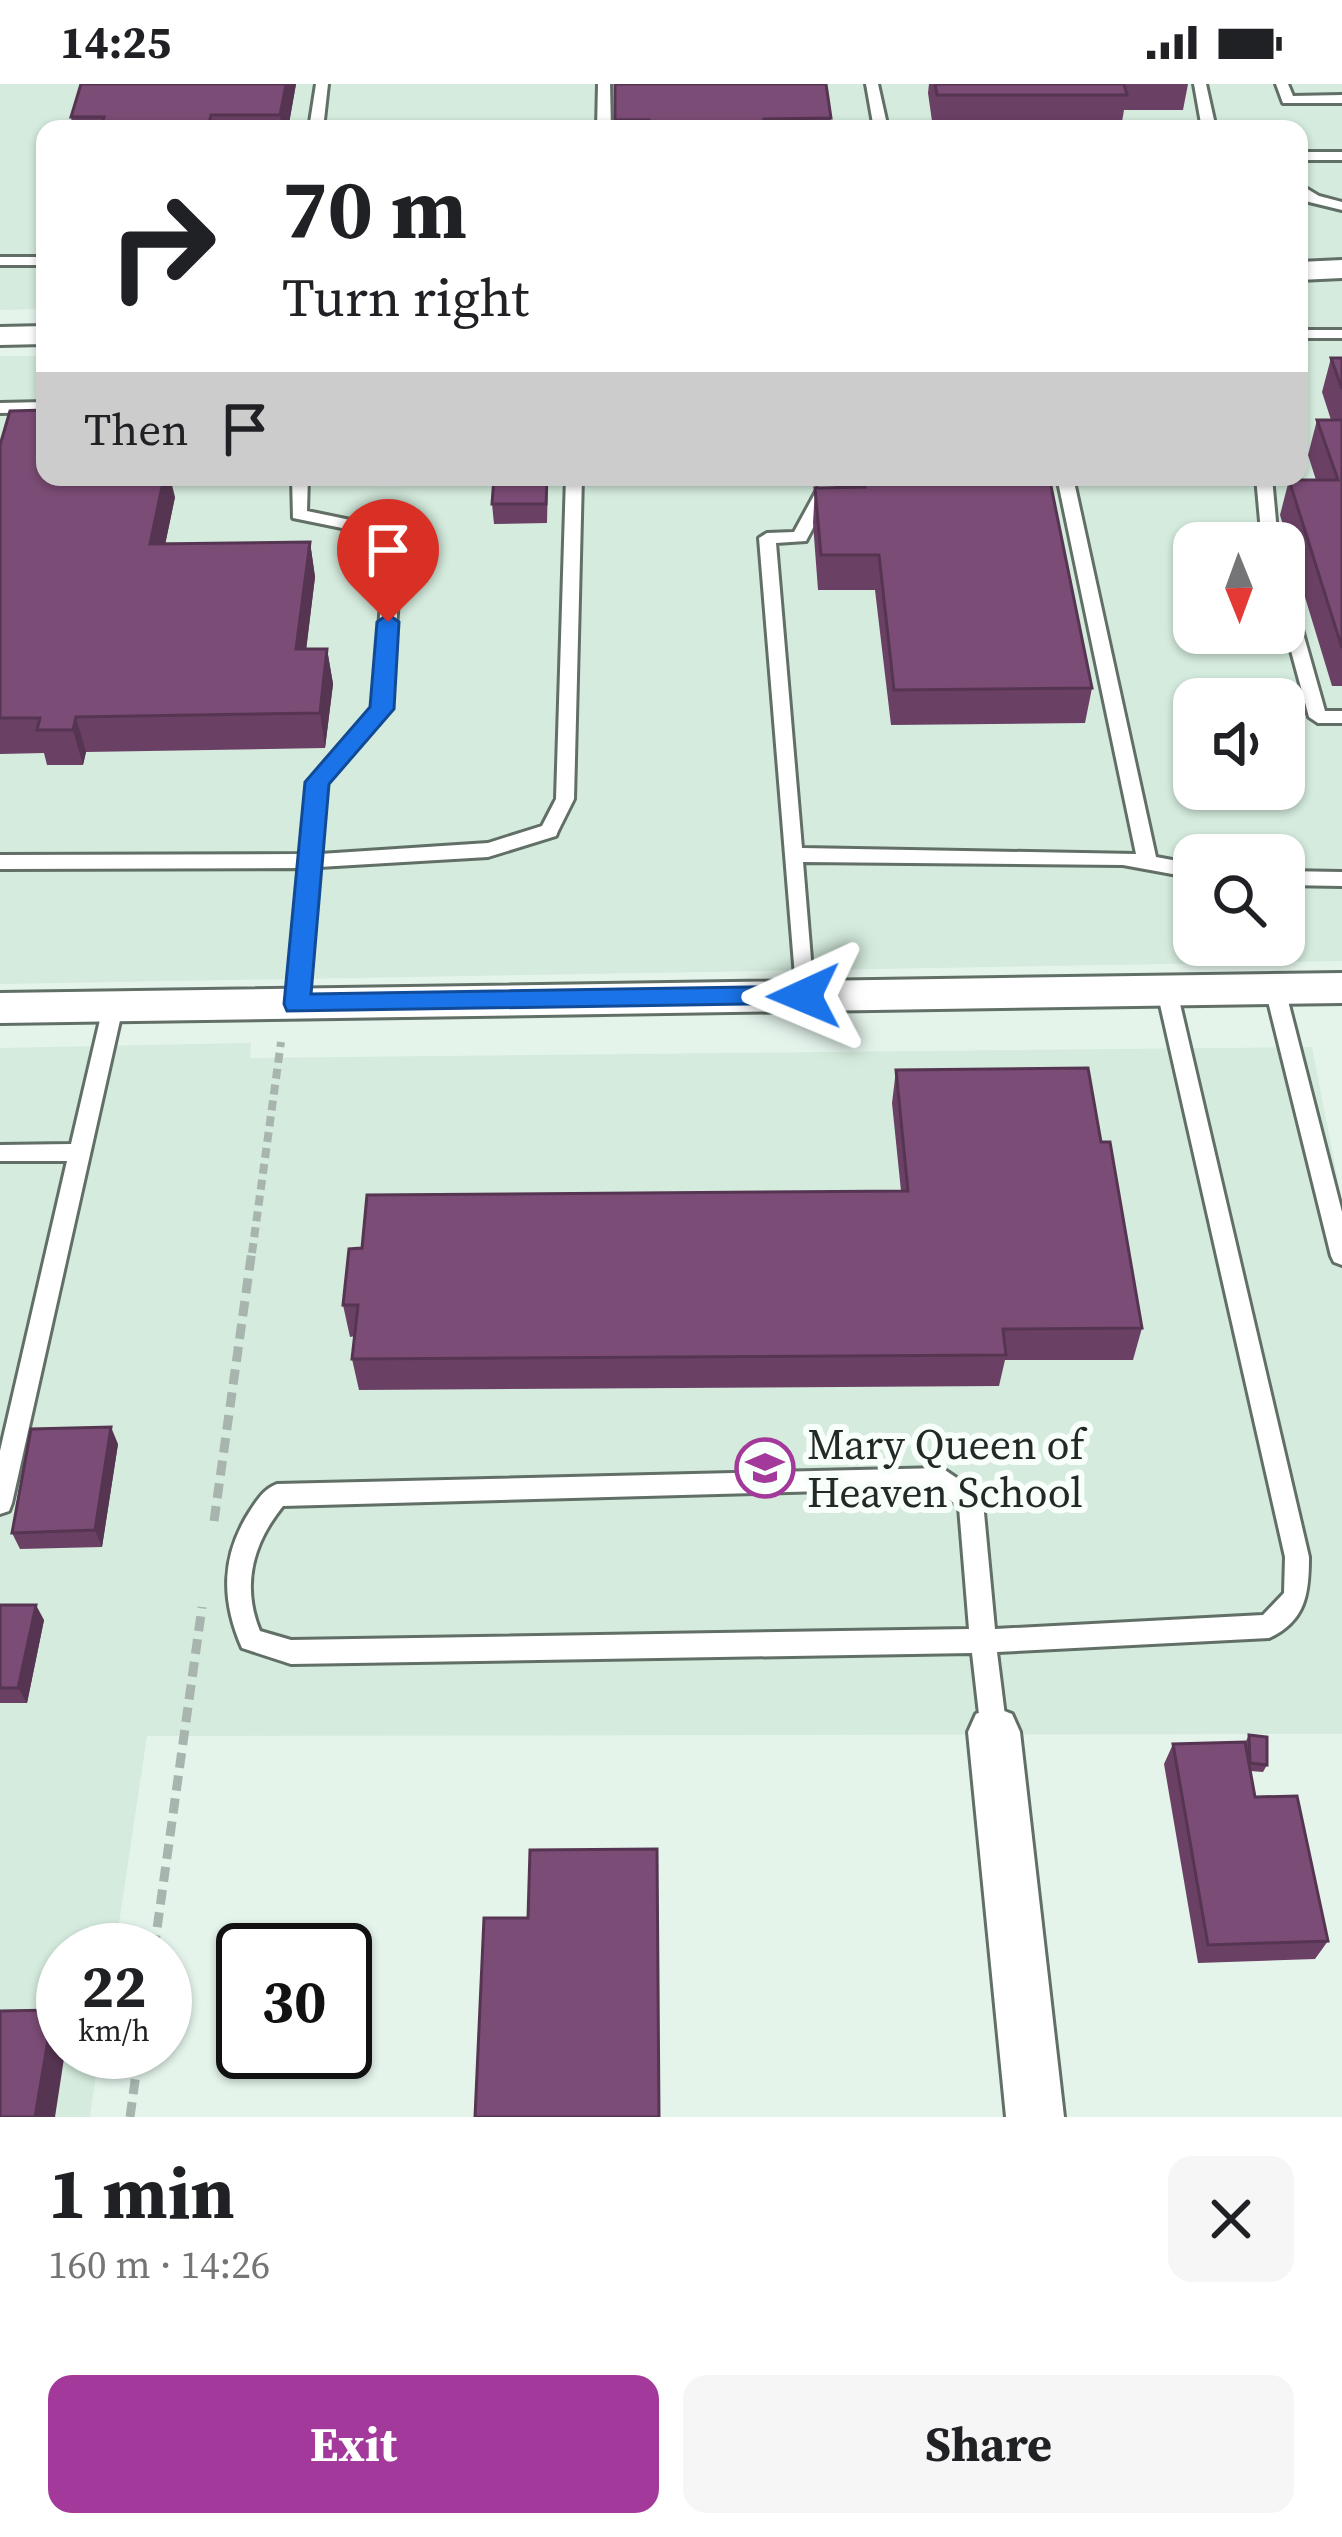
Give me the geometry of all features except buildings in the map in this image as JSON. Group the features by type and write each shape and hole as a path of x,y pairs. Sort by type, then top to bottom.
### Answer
{"street":[{"path":"1308,271 1342,269"},
{"path":"0,336 36,335"},
{"path":"0,1008 1342,988"},
{"path":"994,1732 1035,2117"}],"lane":[{"path":"317,120 322,84"},
{"path":"604,84 604,120"},
{"path":"872,84 879,120"},
{"path":"1200,84 1207,120"},
{"path":"1282,84 1288,100 1342,100"},
{"path":"1308,156 1342,156"},
{"path":"1308,195 1342,206"},
{"path":"0,261 36,261"},
{"path":"1308,334 1342,334"},
{"path":"0,407 36,407"},
{"path":"297,1004 317,782 382,709 394,534 298,514 300,486"},
{"path":"0,862 310,861 488,850 549,831 565,799 574,486"},
{"path":"804,996 767,538 800,537 827,486"},
{"path":"1067,486 1147,862"},
{"path":"1265,486 1268,522"},
{"path":"1301,654 1318,717 1342,717"},
{"path":"795,855 1147,862 1173,867"},
{"path":"1305,878 1342,878"},
{"path":"1275,989 1342,1256"},
{"path":"994,1732 983,1641 971,1502 942,1479 277,1495 253,1521 241,1557 236,1612 251,1640 291,1652 983,1641 1269,1626 1296,1598 1297,1557 1167,991"},
{"path":"0,1503 113,1007"},
{"path":"0,1153 82,1153"}],"path":[{"path":"213,1526 280,1054"},
{"path":"158,1923 203,1596"},
{"path":"130,2117 136,2079"}],"shaded area":[{"path":"0,84 1342,84 1342,961 1305,962 1305,834 1173,834 1173,964 0,984 0,356 36,356 36,486 1308,486 1308,120 36,120 36,309 0,310"},
{"name":"Mary Queen of Heaven School","path":"251,1043 250,1058 1312,1047 1342,1202 1342,1734 147,1736 119,1923 36,1923 36,2079 95,2079 90,2117 0,2117 0,1048"}],"place":[{"name":"Mary Queen of Heaven School","path":"765,1468"}],"route":[{"path":"388,622 382,709 317,782 297,1004 804,996"}]}
